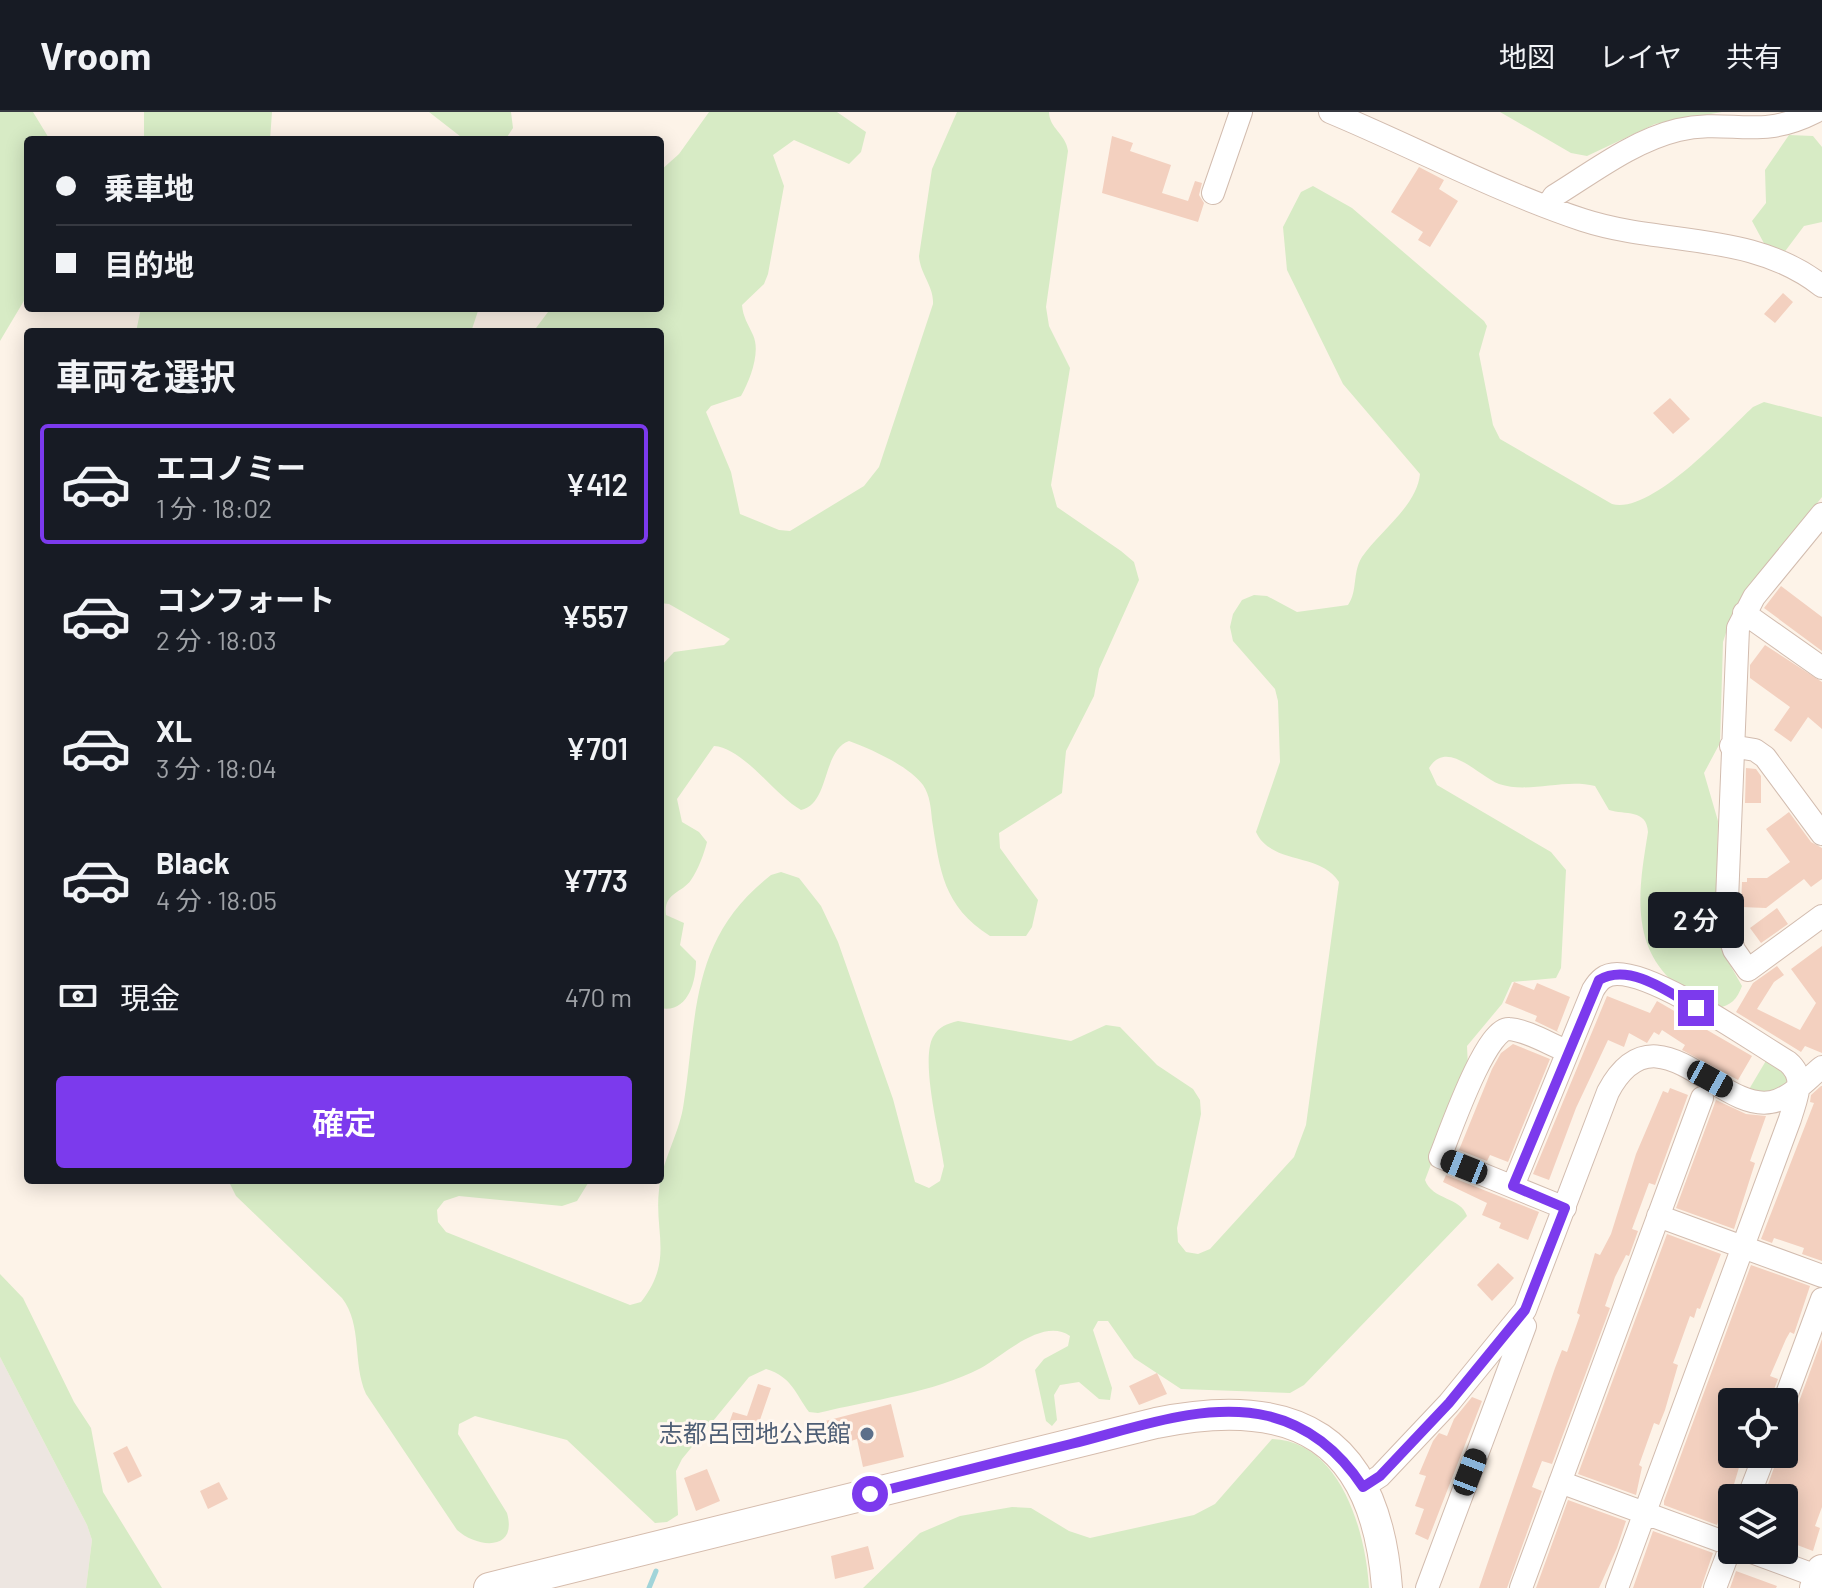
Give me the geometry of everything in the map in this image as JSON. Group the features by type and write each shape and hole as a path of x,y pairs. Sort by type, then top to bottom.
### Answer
{"street":[{"path":"1213,193 1241,112"},
{"path":"1330,112 1547,207 1626,231 1743,247 1782,261 1822,286"},
{"path":"1547,207 1554,196 1659,135 1701,127 1763,129 1815,112"},
{"path":"1822,514 1744,613 1734,644 1726,911 1734,950 1748,970 1822,916"},
{"path":"1744,613 1822,668"},
{"path":"1731,746 1755,750 1765,757 1822,834"},
{"path":"1513,1186 1599,980 1619,974 1659,987 1795,1068 1800,1085 1617,1588"},
{"path":"1565,1208 1440,1157 1479,1062 1506,1028 1567,1051"},
{"path":"1363,1487 1380,1476 1449,1403 1517,1321 1534,1292 1615,1079 1637,1061 1666,1058 1680,1062 1758,1103 1772,1102 1822,1067"},
{"path":"1521,1588 1702,1098"},
{"path":"1658,1216 1822,1276"},
{"path":"1789,1388 1822,1299"},
{"path":"1427,1588 1525,1326 1517,1321"},
{"path":"489,1588 1141,1427 1213,1414 1242,1413 1292,1424 1335,1451 1363,1487 1375,1514 1387,1588"},
{"path":"1560,1482 1718,1539"},
{"path":"1715,1588 1724,1564"},
{"path":"1783,1564 1820,1578"}],"shaded area":[{"path":"0,1357 87,1525 92,1540 86,1588 0,1588"}],"green space":[{"path":"0,112 33,112 48,136 24,136 24,301 0,341"},
{"path":"144,112 272,112 270,136 144,136"},
{"path":"429,112 511,112 513,128 508,136 460,136"},
{"path":"709,112 837,112 866,132 861,152 849,164 794,140 773,155 784,186 768,274 764,284 742,305 755,342 753,366 741,396 711,406 706,412 731,472 740,514 779,530 790,531 864,486 879,467 933,304 919,256 932,169 957,112 1049,112 1067,145 1046,307 1049,326 1070,368 1051,485 1057,507 1134,562 1139,580 1099,669 1094,696 1066,751 1062,793 999,833 1000,848 1038,900 1032,927 1026,936 990,936 974,924 953,900 941,871 927,793 917,778 899,765 849,741 840,746 834,755 817,798 801,810 748,763 714,746 677,799 682,822 699,832 707,842 694,876 667,902 666,915 684,923 680,945 696,961 688,995 677,1006 664,1008 664,663 674,652 724,645 730,639 664,603 664,328 536,328 548,312 664,312 664,167 679,154"},
{"path":"1500,112 1722,112 1655,124 1587,156 1571,153"},
{"path":"1789,135 1813,136 1822,147 1822,222 1804,226 1783,254 1766,247 1752,221 1766,203 1765,170"},
{"path":"1313,186 1352,208 1484,321 1487,326 1479,354 1493,425 1500,439 1612,504 1628,504 1666,485 1753,407 1764,402 1822,417 1822,497 1734,608 1723,642 1720,743 1704,773 1718,821 1716,926 1725,956 1742,986 1738,995 1730,1004 1717,1008 1675,983 1657,963 1643,928 1642,870 1648,832 1647,825 1639,816 1609,810 1595,786 1510,787 1491,780 1454,758 1436,760 1429,768 1437,785 1551,852 1566,870 1561,968 1556,978 1512,982 1502,1004 1467,1046 1468,1067 1425,1180 1434,1191 1459,1205 1467,1216 1304,1385 1290,1393 1181,1389 1134,1358 1108,1321 1098,1321 1093,1330 1112,1388 1110,1400 1099,1399 1079,1382 1060,1385 1054,1395 1057,1420 1052,1426 1046,1421 1035,1370 1044,1359 1068,1346 1070,1336 1059,1331 1036,1334 981,1368 943,1384 818,1413 809,1412 782,1376 766,1369 749,1377 682,1459 676,1471 678,1515 667,1522 655,1523 567,1440 475,1416 459,1424 458,1434 507,1513 509,1526 507,1535 494,1543 465,1536 457,1530 366,1394 359,1369 353,1320 342,1298 236,1196 230,1184 588,1184 577,1201 562,1206 459,1196 444,1201 437,1210 438,1222 446,1232 630,1305 641,1302 651,1287 660,1259 659,1190 660,1184 664,1184 664,1166 683,1108 702,981 724,926 744,900 771,875 781,872 799,878 821,906 838,942 893,1099 915,1182 929,1188 940,1181 944,1166 932,1100 930,1048 938,1030 958,1021 1071,1041 1106,1025 1120,1027 1157,1065 1193,1089 1200,1100 1201,1114 1177,1228 1178,1242 1186,1252 1198,1254 1210,1249 1294,1157 1306,1125 1339,882 1321,866 1273,850 1256,832 1280,762 1278,701 1275,689 1233,641 1230,627 1233,614 1242,600 1254,595 1267,596 1297,612 1348,605 1362,557 1405,508 1420,474 1343,384 1287,270 1283,227 1301,192"},
{"path":"140,312 478,312 472,328 137,328"},
{"path":"1767,1059 1793,1074 1791,1082 1770,1094 1748,1091"},
{"path":"0,1274 23,1298 74,1402 91,1428 103,1492 162,1588 86,1588 92,1540 87,1525 0,1357"},
{"path":"1272,1439 1296,1444 1316,1455 1332,1473 1355,1517 1369,1588 863,1588 920,1533 960,1516 1012,1507 1031,1508 1069,1531 1090,1538 1194,1515 1215,1504"}],"building":[{"path":"1112,136 1133,143 1130,151 1171,165 1162,193 1188,201 1195,181 1202,183 1199,195 1204,203 1198,222 1102,193"},
{"path":"1419,167 1444,180 1439,189 1458,201 1430,247 1418,240 1423,232 1391,212"},
{"path":"1783,293 1793,302 1775,323 1764,314"},
{"path":"1670,398 1690,419 1673,434 1653,413"},
{"path":"1781,586 1822,617 1822,651 1764,608"},
{"path":"1765,645 1822,682 1822,729 1808,717 1791,742 1774,730 1790,707 1750,678 1750,665"},
{"path":"1746,768 1756,769 1761,776 1761,803 1745,803"},
{"path":"1789,812 1811,842 1822,848 1822,879 1811,887 1804,879 1766,908 1741,907 1742,882 1747,882 1747,878 1767,878 1790,862 1766,829"},
{"path":"1777,908 1788,924 1761,943 1750,928"},
{"path":"1822,946 1822,1053 1805,1046 1801,1052 1736,1012 1753,983 1777,966 1784,975 1774,982 1757,1009 1800,1030 1816,1003 1791,969"},
{"path":"1514,982 1534,990 1537,983 1570,997 1557,1031 1560,1033 1535,1021 1537,1016 1505,1003"},
{"path":"1607,996 1650,1013 1657,1001 1752,1056 1738,1080 1682,1050 1685,1045 1662,1030 1659,1035 1654,1032 1647,1043 1629,1033 1624,1047 1608,1040 1576,1108 1549,1180 1533,1174"},
{"path":"1513,1044 1550,1059 1508,1162 1490,1155 1487,1161 1459,1150 1492,1069 1501,1053"},
{"path":"1821,1086 1822,1261 1802,1254 1804,1248 1774,1238 1772,1243 1761,1239 1814,1103 1810,1102 1811,1095"},
{"path":"1670,1088 1688,1095 1655,1185 1649,1183 1632,1229 1638,1231 1629,1256 1626,1255 1615,1277 1605,1306 1610,1308 1552,1464 1542,1461 1532,1487 1542,1491 1507,1588 1479,1588 1555,1368 1562,1350 1567,1352 1580,1315 1577,1313 1595,1253 1600,1255 1611,1234 1636,1154 1663,1091 1668,1093"},
{"path":"1716,1100 1746,1114 1766,1116 1750,1161 1755,1163 1734,1229 1676,1208"},
{"path":"1446,1175 1539,1212 1528,1240 1499,1228 1501,1223 1482,1215 1487,1203 1443,1182"},
{"path":"1667,1234 1721,1254 1700,1309 1697,1308 1694,1318 1690,1316 1673,1363 1678,1365 1665,1410 1659,1425 1654,1423 1639,1465 1642,1467 1636,1495 1578,1474"},
{"path":"1498,1263 1514,1278 1492,1301 1477,1285"},
{"path":"1751,1265 1810,1286 1794,1334 1790,1332 1786,1339 1770,1376 1778,1379 1774,1388 1718,1388 1718,1468 1739,1468 1734,1484 1718,1484 1717,1525 1664,1505"},
{"path":"1822,1339 1822,1507 1815,1526 1820,1528 1813,1551 1798,1545 1798,1484 1768,1484 1774,1468 1798,1468 1798,1404"},
{"path":"1157,1373 1167,1394 1139,1405 1129,1386"},
{"path":"758,1384 771,1388 751,1446 724,1437 733,1412 747,1416"},
{"path":"1472,1397 1482,1401 1428,1540 1415,1534 1424,1509 1415,1506 1426,1476 1419,1474 1433,1441 1439,1433 1447,1436 1454,1419"},
{"name":"志都呂団地公民館","path":"891,1404 904,1457 863,1467 857,1439 851,1441 850,1435 811,1444 806,1426"},
{"path":"127,1446 142,1476 128,1483 113,1453"},
{"path":"707,1469 720,1501 696,1511 684,1478"},
{"path":"219,1482 228,1499 208,1509 200,1491"},
{"path":"1568,1500 1626,1521 1617,1548 1599,1588 1536,1588"},
{"path":"1653,1531 1713,1553 1701,1588 1633,1588"},
{"path":"868,1546 874,1569 835,1579 831,1556"},
{"path":"1736,1571 1777,1586 1730,1588"}],"waterway":[{"path":"649,1588 656,1571"}],"place":[{"name":"志都呂団地公民館","path":"867,1434"}],"route":[{"path":"870,1494 1156,1423 1184,1417 1242,1413 1267,1416 1292,1424 1314,1436 1335,1451 1363,1487 1380,1476 1449,1403 1513,1327 1534,1292 1565,1208 1513,1186 1599,980 1619,974 1644,980 1696,1008"}]}
